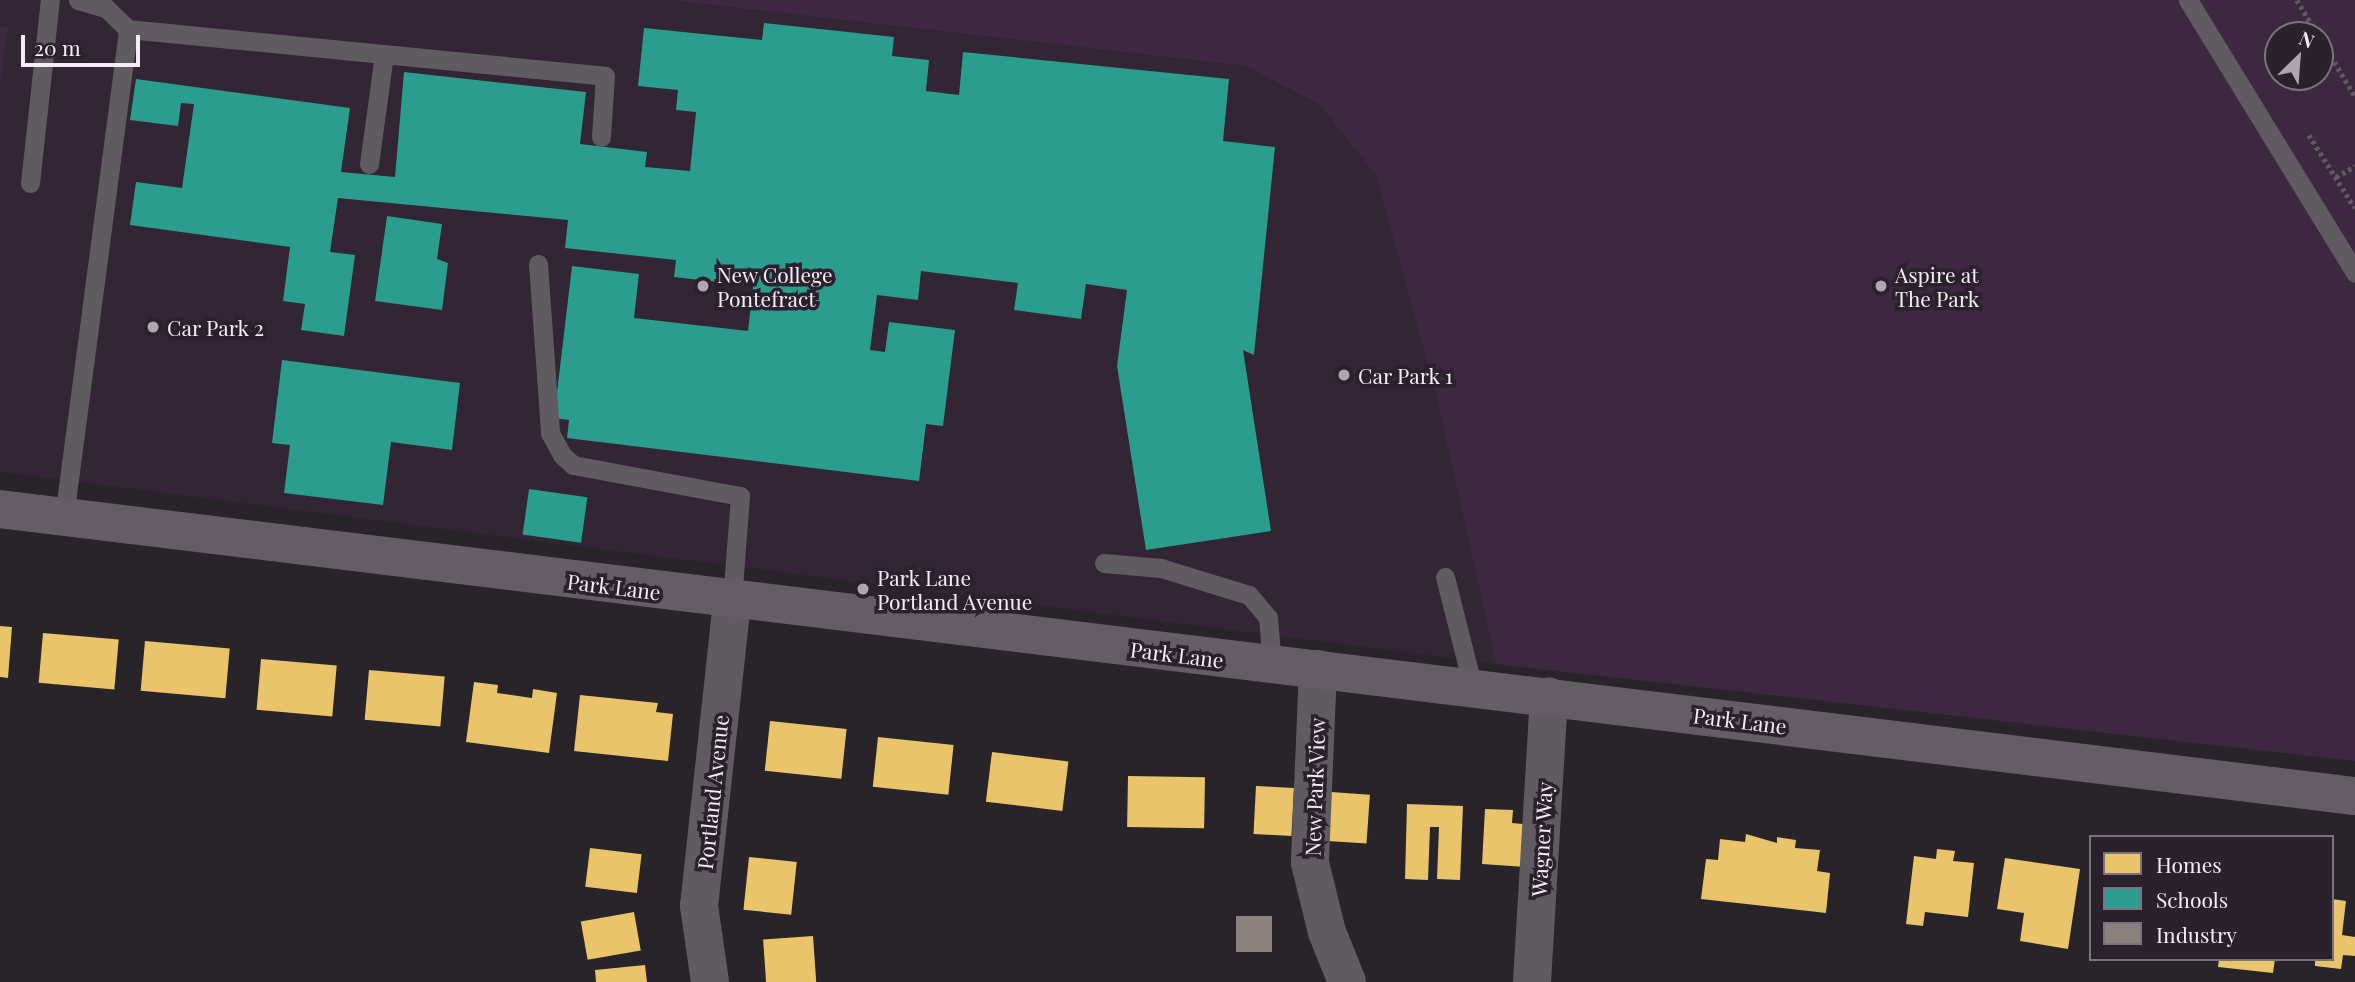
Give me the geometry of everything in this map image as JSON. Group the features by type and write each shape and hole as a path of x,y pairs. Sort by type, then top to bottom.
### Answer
{"main road":[{"name":"Park Lane","path":"0,509 732,601 1318,669 2355,796"}],"street":[{"name":"Portland Avenue","path":"710,982 699,906 732,601"},
{"name":"New Park View","path":"1318,669 1310,863 1327,932 1347,982"},
{"name":"Wagner Way","path":"1532,982 1549,697"}],"lane":[{"path":"30,183 50,0"},
{"path":"78,0 106,8 128,29 605,76 601,137"},
{"path":"2189,0 2355,273"},
{"path":"64,517 128,29"},
{"path":"369,164 384,54"},
{"path":"538,264 550,433 562,455 573,465 740,496 732,601"},
{"path":"1104,563 1161,568 1249,595 1268,618 1272,665"},
{"path":"1445,577 1473,688"}],"path":[{"path":"2297,0 2309,21"},
{"path":"2334,62 2355,96"},
{"path":"2336,177 2355,166"}],"shaded area":[{"name":"New College Pontefract","path":"0,0 668,0 1245,66 1320,105 1376,176 1436,395 1496,664 0,472"},
{"name":"Aspire at The Park","path":"668,0 2355,0 2355,761 1496,664 1436,395 1376,176 1320,105 1245,66"},
{"path":"0,26 8,27 0,87"}],"building: Homes":[{"path":"0,626 12,627 8,678 0,677"},
{"path":"43,633 119,640 114,689 39,683"},
{"path":"145,641 230,648 225,698 141,691"},
{"path":"261,659 337,666 332,716 257,710"},
{"path":"369,670 445,677 440,726 365,720"},
{"path":"474,682 498,685 497,693 532,698 533,689 557,693 549,753 466,742"},
{"path":"580,695 658,703 656,712 673,714 668,761 574,751"},
{"path":"770,721 847,729 841,779 765,771"},
{"path":"878,737 954,745 948,795 873,787"},
{"path":"992,752 1068,761 1062,811 986,802"},
{"path":"1128,776 1205,777 1204,828 1127,827"},
{"path":"1256,786 1294,788 1291,836 1253,834"},
{"path":"1331,792 1370,795 1366,844 1328,841"},
{"path":"1407,804 1463,806 1460,880 1437,879 1439,827 1430,827 1428,880 1405,879"},
{"path":"1485,809 1513,810 1512,823 1533,825 1526,867 1482,864"},
{"path":"1746,834 1777,843 1777,837 1796,840 1795,848 1820,850 1817,871 1830,873 1826,913 1701,899 1706,859 1718,860 1720,839 1745,842"},
{"path":"590,848 642,854 637,893 585,887"},
{"path":"1937,849 1955,851 1953,861 1974,863 1968,917 1925,912 1923,926 1906,924 1914,856 1936,859"},
{"path":"749,857 797,862 791,915 743,910"},
{"path":"2005,858 2080,869 2068,949 2020,941 2024,913 1997,909"},
{"path":"2334,899 2346,901 2342,935 2355,937 2355,956 2343,955 2341,969 2315,966 2315,961 2334,961"},
{"path":"634,912 641,950 588,960 581,921"},
{"path":"813,936 816,982 766,982 763,939"},
{"path":"2219,961 2275,961 2273,973 2218,967"},
{"path":"645,965 647,982 596,982 595,970"}],"building: Schools":[{"path":"764,23 894,37 892,56 929,60 926,91 959,95 963,52 1229,79 1223,141 1275,147 1254,355 1243,350 1271,531 1146,550 1117,366 1127,290 1086,284 1081,319 1014,310 1018,283 921,271 918,300 877,295 870,350 885,352 889,322 955,330 943,426 926,424 919,481 567,438 569,420 554,418 572,266 639,274 634,318 748,331 753,286 674,277 676,260 565,248 568,220 338,198 330,252 355,255 344,336 301,330 305,304 283,301 290,247 130,225 136,182 182,188 194,104 181,103 178,126 130,120 136,79 350,108 341,172 395,177 404,72 586,92 580,144 647,152 645,167 690,171 696,112 676,110 678,90 638,86 644,28 762,40"},
{"path":"387,216 442,224 437,259 448,263 442,310 375,301"},
{"path":"282,360 460,383 452,450 391,442 383,505 284,493 290,445 272,443"},
{"path":"529,489 587,497 581,543 523,535"}],"building: Industry":[{"path":"1236,916 1272,916 1272,952 1236,952"}],"place":[{"name":"New College Pontefract","path":"703,286"},
{"name":"Aspire at The Park","path":"1881,286"},
{"name":"Car Park 2","path":"153,327"},
{"name":"Car Park 1","path":"1344,375"},
{"name":"Park Lane Portland Avenue","path":"863,589"}]}
